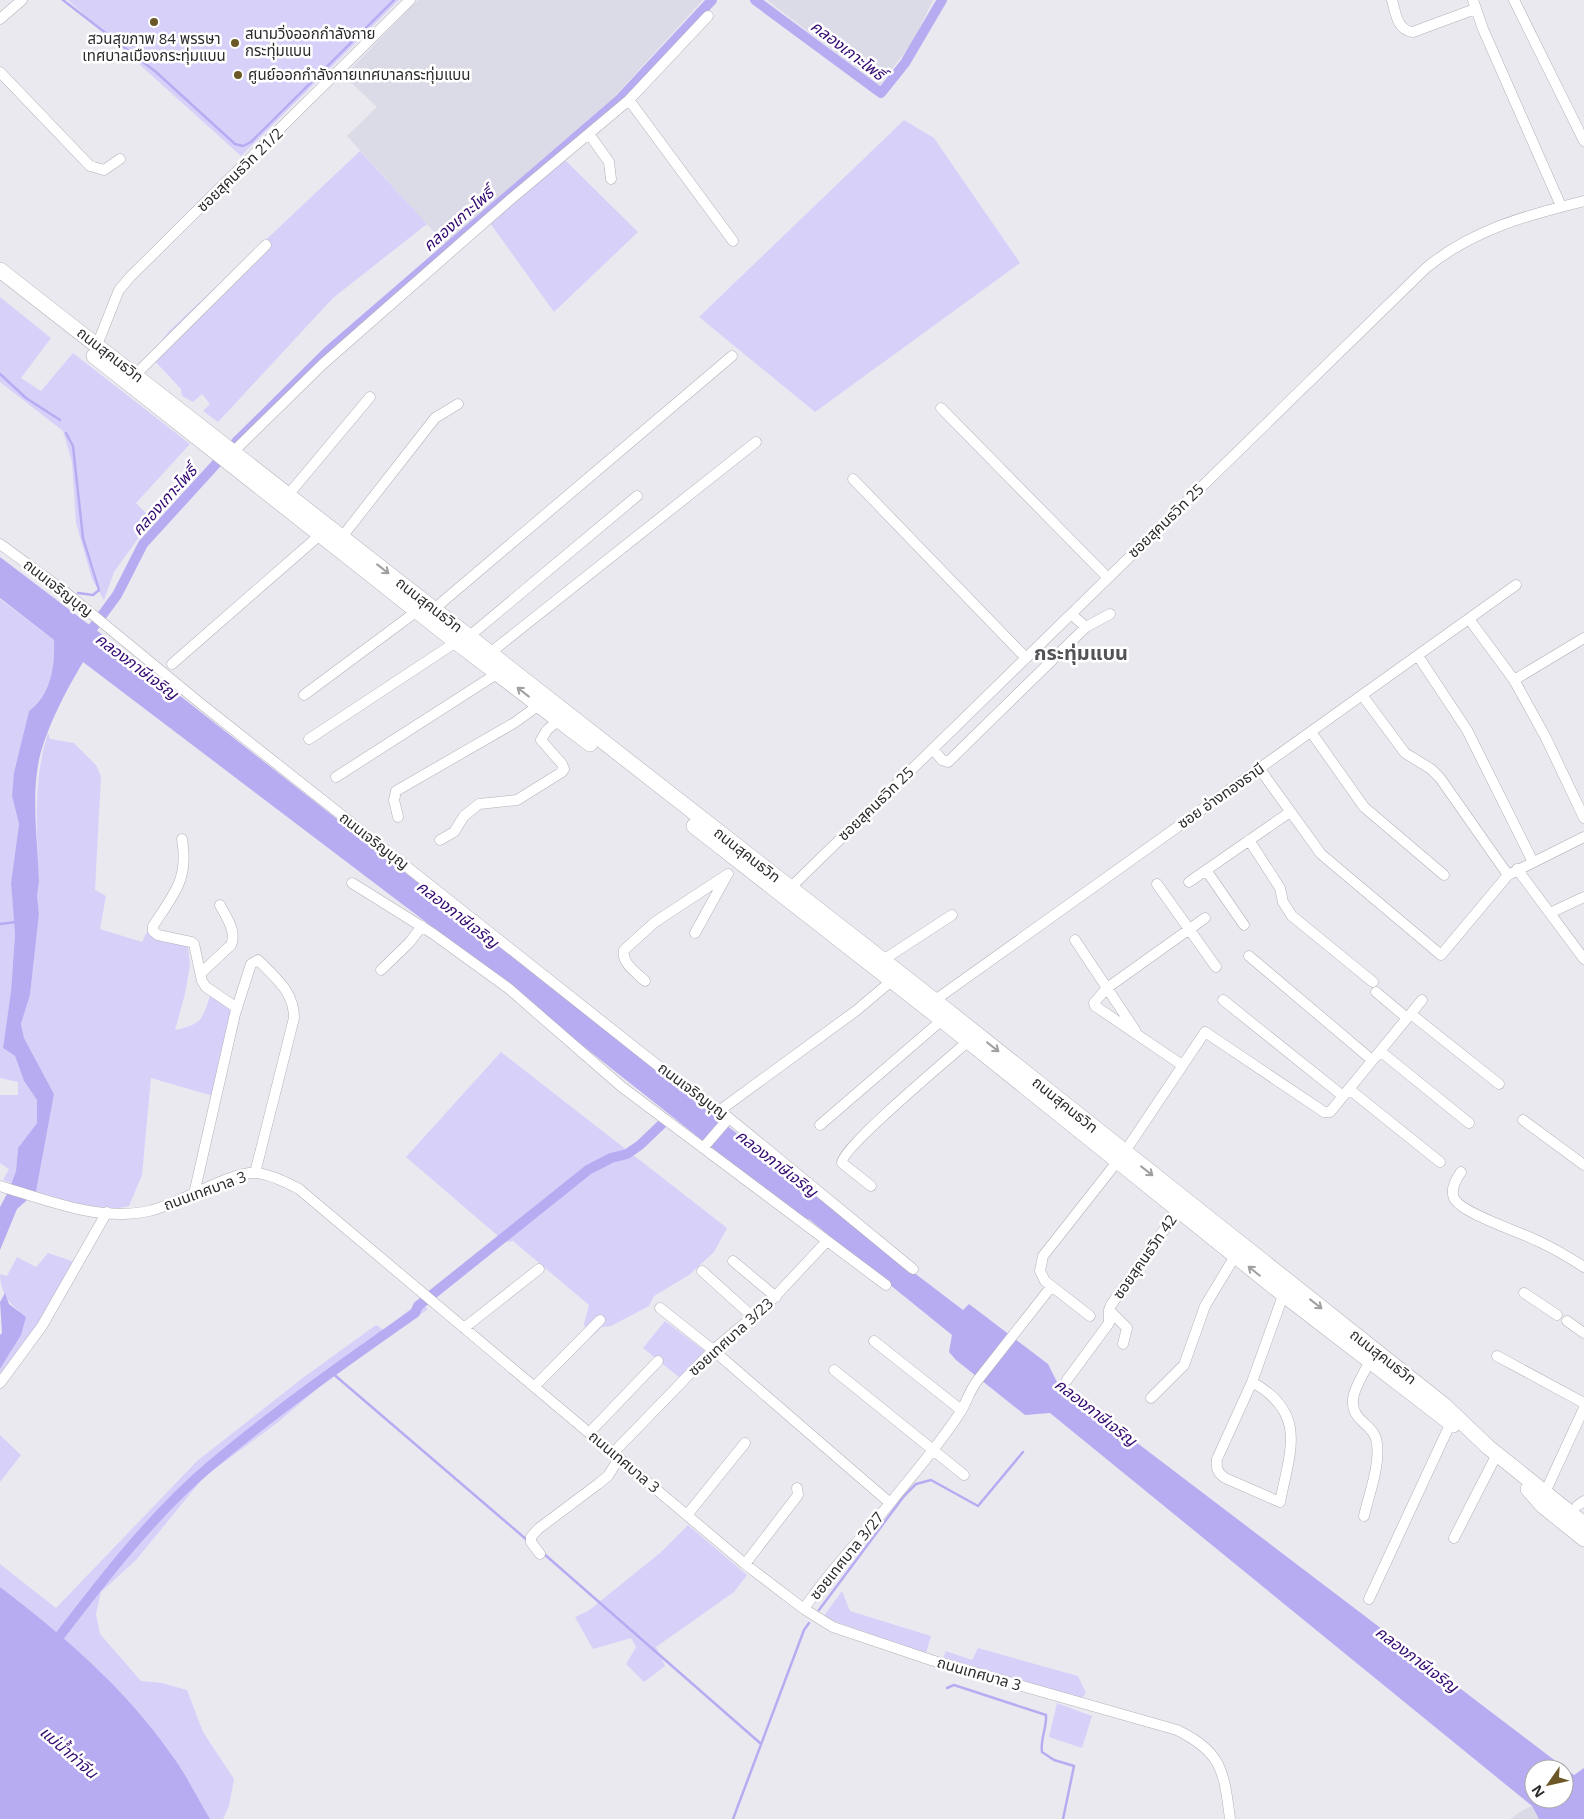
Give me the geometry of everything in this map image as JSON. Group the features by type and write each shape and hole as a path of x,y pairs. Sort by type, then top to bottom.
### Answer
{"main road":[{"name":"ถนนสุคนธวิท","path":"0,270 95,351 417,611 462,641 490,653 786,892 930,1004 1120,1157 1452,1419 1470,1438 1493,1450 1584,1524"},
{"name":"ถนนสุคนธวิท","path":"0,283 95,351 135,375 434,610 462,641 498,673 738,861 883,960 896,978"},
{"name":"ถนนสุคนธวิท","path":"930,1004 942,1020 972,1038"},
{"name":"ถนนสุคนธวิท","path":"1120,1157 1178,1210 1235,1256 1286,1288 1370,1361 1452,1419"},
{"path":"1582,1506 1533,1481 1526,1487 1543,1506 1584,1539"}],"street":[{"path":"0,19 22,0"},
{"name":"ซอยสุคนธวิท 21/2","path":"95,351 119,290 131,276 410,0"},
{"path":"1392,0 1400,26 1405,31 1413,32 1474,4 1562,206"},
{"path":"1514,0 1584,141"},
{"path":"233,452 324,363 629,100 708,16"},
{"path":"0,72 90,166 104,170 120,159"},
{"path":"629,100 733,241"},
{"path":"589,134 609,162 611,180"},
{"name":"ซอยสุคนธวิท 25","path":"786,892 1426,268 1459,244 1498,225 1584,201"},
{"path":"135,375 266,245"},
{"path":"434,610 732,356"},
{"path":"288,495 370,396"},
{"path":"342,537 434,418 458,404"},
{"path":"941,408 1108,578"},
{"path":"490,653 756,442"},
{"path":"854,479 1026,658"},
{"path":"309,740 462,641 637,496"},
{"path":"172,664 320,534"},
{"name":"ถนนเจริญบุญ","path":"0,544 64,591 200,703 671,1076 719,1111 913,1269"},
{"name":"ซอย อ่างทองธานี","path":"930,1004 1516,585"},
{"path":"304,695 417,611"},
{"path":"1071,614 1086,627"},
{"path":"933,748 942,760 948,762 1086,627 1110,614"},
{"path":"1469,619 1514,680 1546,738 1584,818"},
{"path":"1514,680 1584,638"},
{"path":"1418,656 1467,730 1533,862"},
{"path":"336,777 498,673"},
{"path":"1362,695 1406,753 1431,769 1440,778 1513,872 1550,913 1584,959"},
{"path":"398,817 394,800 396,790 514,723 539,705"},
{"path":"440,840 454,832 464,816 479,804 517,800 562,772 564,769 562,764 541,740 547,730 559,720"},
{"path":"1311,732 1364,807 1444,875"},
{"path":"1260,768 1290,812 1330,863 1441,955 1513,872 1584,837"},
{"path":"1189,882 1290,812"},
{"path":"182,839 185,856 184,872 176,892 153,926 153,930 158,935 194,944 206,987 237,1008"},
{"path":"1249,840 1280,888 1283,902 1292,916 1373,982"},
{"path":"695,934 728,874 738,861"},
{"path":"1206,870 1244,925"},
{"path":"646,981 626,962 622,955 624,950 631,941 655,922 728,874"},
{"path":"352,883 422,926 508,988 602,1071 886,1285"},
{"path":"1157,884 1216,967"},
{"path":"1550,913 1584,897"},
{"path":"201,973 232,945 234,940 232,929 220,905"},
{"path":"883,960 952,916"},
{"path":"1182,1065 1094,1004 1107,988 1205,918"},
{"path":"382,970 409,943 422,926"},
{"path":"1075,940 1138,1035"},
{"path":"1249,956 1372,1060"},
{"path":"194,1194 237,1008 251,964 256,960 288,991 294,1008 294,1018 255,1173"},
{"path":"719,1111 857,1010 896,978"},
{"path":"1376,992 1499,1084"},
{"path":"1223,1000 1440,1162"},
{"path":"1090,1316 1051,1287 1041,1275 1043,1256 1120,1157 1205,1032 1324,1112 1330,1112 1422,1000"},
{"path":"820,1125 942,1020"},
{"path":"871,1186 842,1163 843,1158 861,1137 972,1038"},
{"path":"1380,1051 1469,1123"},
{"path":"704,1146 728,1120"},
{"path":"1523,1120 1584,1165"},
{"path":"1461,1172 1453,1189 1454,1198 1458,1203 1473,1213 1539,1241 1584,1268"},
{"name":"ถนนเทศบาล 3","path":"3,1186 64,1206 107,1212 149,1211 239,1176 255,1173 278,1178 300,1189 686,1515 804,1609 833,1626 931,1660 1177,1730 1198,1740 1215,1756 1223,1774 1230,1819"},
{"name":"ซอยสุคนธวิท 42","path":"1067,1380 1109,1323 1109,1310 1178,1210"},
{"path":"0,1383 42,1326 107,1212"},
{"name":"ซอยเทศบาล 3/23","path":"540,1554 531,1542 531,1537 538,1529 603,1480 616,1456 713,1350 776,1297 827,1241"},
{"path":"1151,1398 1184,1366 1205,1306 1235,1256"},
{"path":"733,1261 776,1297"},
{"path":"464,1328 539,1269"},
{"path":"702,1271 753,1317"},
{"name":"ซอยเทศบาล 3/27","path":"804,1609 820,1586 890,1503 962,1410 968,1393 1051,1287"},
{"path":"1252,1382 1282,1406 1292,1427 1292,1438 1280,1502 1225,1478 1218,1472 1216,1467 1217,1459 1252,1382 1286,1288"},
{"path":"1524,1293 1557,1315"},
{"path":"660,1308 713,1350 890,1503"},
{"path":"1109,1310 1126,1328 1122,1344"},
{"path":"534,1387 600,1320"},
{"path":"1567,1321 1584,1333"},
{"path":"874,1341 962,1410"},
{"path":"1497,1356 1584,1403"},
{"path":"589,1433 658,1361"},
{"path":"1364,1516 1377,1456 1377,1445 1375,1434 1356,1417 1351,1408 1354,1393 1370,1361"},
{"path":"834,1370 964,1476"},
{"path":"1533,1481 1584,1408"},
{"path":"1369,1599 1452,1419"},
{"path":"686,1515 745,1443"},
{"path":"1454,1538 1493,1450"},
{"path":"746,1564 798,1495 796,1488"}],"shaded area":[{"name":"ศูนย์ออกกำลังกายเทศบาลกระทุ่มแบน","path":"68,0 399,0 241,156"},
{"path":"418,0 703,0 613,98 445,244 347,136 377,107 344,76"},
{"path":"767,0 933,0 912,43 879,86"},
{"path":"904,120 934,138 1020,263 815,412 699,317"},
{"path":"360,151 427,224 333,298 218,422 203,411 210,404 202,394 193,402 182,396 181,389 150,356 169,331"},
{"path":"565,160 638,232 554,312 490,223"},
{"path":"0,297 51,338 21,378 41,391 73,353 190,444 136,503 152,519 114,572 104,600 92,579 76,523 72,462 63,431 0,382"},
{"path":"0,599 54,640 54,660 50,679 42,697 29,711 12,796 19,824 11,883 15,934 11,991 3,1048 15,1056 24,1081 37,1100 37,1123 18,1148 16,1171 11,1183 3,1180 9,1169 0,1163 0,1095 18,1095 18,1082 0,1078"},
{"path":"48,733 50,739 74,743 96,765 101,776 95,890 106,896 100,929 142,942 147,932 188,947 190,965 185,994 175,1030 190,1026 199,1020 205,1011 210,996 242,1009 220,1098 151,1078 142,1175 129,1206 118,1208 82,1205 36,1192 54,1094 24,1038 21,1024 30,995 39,914 37,896 39,882 37,807 40,770"},
{"path":"501,1052 727,1228 714,1252 689,1275 654,1296 649,1306 611,1326 602,1327 589,1339 584,1324 589,1305 513,1241 505,1242 406,1157"},
{"path":"48,1253 75,1262 42,1319 0,1379 0,1369 14,1347 19,1311 5,1295 1,1285 0,1274 7,1276 17,1257 36,1267"},
{"path":"419,1302 428,1309 330,1378 277,1423 204,1477 136,1560 101,1592 96,1614 100,1634 141,1681 162,1683 187,1690 203,1732 234,1779 229,1806 223,1819 210,1819 187,1778 134,1707 70,1644 0,1587 0,1564 56,1608 197,1461 304,1377 376,1325 384,1330"},
{"path":"665,1321 705,1351 680,1378 643,1348"},
{"path":"0,1435 21,1455 0,1482"},
{"path":"688,1525 747,1575 734,1592 656,1647 665,1666 644,1682 626,1664 636,1647 631,1638 593,1649 575,1617 588,1611 660,1553"},
{"path":"842,1591 850,1611 931,1636 926,1654 823,1617"},
{"path":"978,1648 1078,1676 1086,1693 1082,1698 943,1658 946,1651 972,1660"},
{"path":"1057,1703 1092,1716 1082,1748 1049,1737"},
{"path":"1534,1809 1539,1819 1510,1819 1523,1810"}],"water":[{"name":"คลองภาษีเจริญ","path":"0,557 104,636 917,1275 963,1310 969,1304 1048,1364 1057,1382 1553,1759 1524,1759 1524,1799 1050,1413 1025,1415 956,1360 949,1352 952,1335 810,1220 794,1213 443,935 83,662 64,697 42,747 35,790 39,914 30,995 21,1024 24,1038 54,1094 36,1192 17,1209 0,1250 0,1207 16,1171 18,1148 37,1123 37,1100 24,1081 15,1056 3,1048 11,991 15,934 11,883 19,824 12,796 14,773 29,711 42,697 50,679 54,660 54,640 0,598"},
{"path":"5,1293 9,1304 26,1317 21,1335 0,1369 0,1335 2,1333 0,1302"},
{"name":"แม่น้ำท่าจีน","path":"0,1587 70,1644 134,1707 187,1778 210,1819 0,1819"},
{"path":"1584,1768 1584,1819 1539,1819 1534,1809 1574,1809 1574,1775"}],"waterway":[{"path":"63,0 156,72 235,144 243,146 251,142 394,0"},
{"name":"คลองเกาะโพธิ์","path":"236,442 328,351 620,99 712,0"},
{"name":"คลองเกาะโพธิ์","path":"755,0 881,93 905,63 942,0"},
{"path":"0,374 26,398 60,420"},
{"path":"66,433 73,446 83,538 99,590 93,595 78,593"},
{"name":"คลองเกาะโพธิ์","path":"86,637 117,595 143,544 226,453"},
{"path":"0,924 16,922"},
{"path":"52,1646 106,1576 146,1530 209,1467 284,1407 415,1313 418,1306 588,1170 611,1158 627,1154 640,1145 661,1125"},
{"path":"331,1372 527,1540"},
{"path":"819,1610 904,1496 916,1484 931,1480 978,1506 1023,1452"},
{"path":"543,1553 760,1743"},
{"path":"733,1819 804,1630 809,1623"},
{"path":"947,1688 954,1685 1046,1715 1042,1752 1054,1760 1074,1766 1063,1819"}],"place":[{"name":"สวนสุขภาพ 84 พรรษา เทศบาลเมืองกระทุ่มแบน","path":"154,22"},
{"name":"สนามวิ่งออกกำลังกาย กระทุ่มแบน","path":"235,43"},
{"name":"ศูนย์ออกกำลังกายเทศบาลกระทุ่มแบน","path":"238,75"}],"district":[{"name":"กระทุ่มแบน","path":"1081,653"}]}
